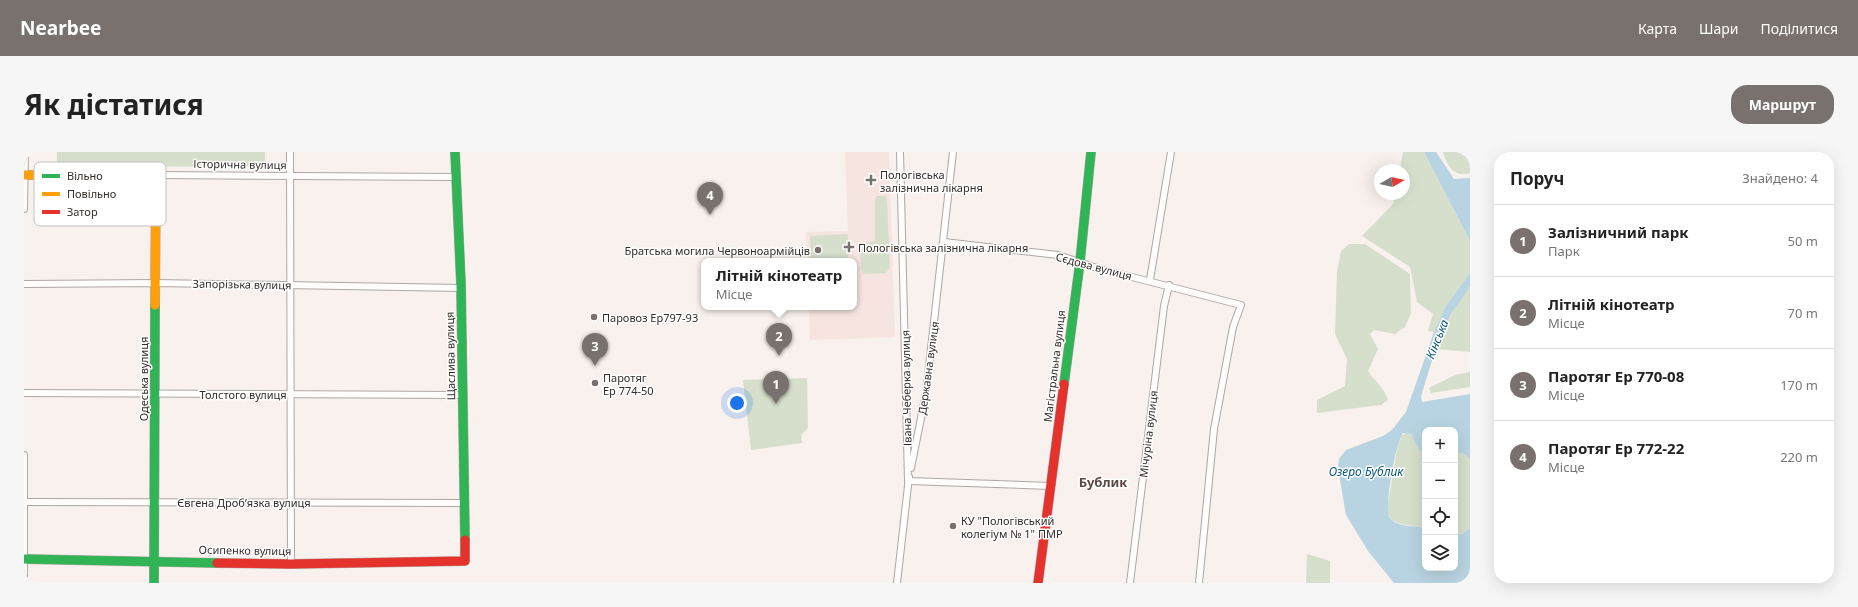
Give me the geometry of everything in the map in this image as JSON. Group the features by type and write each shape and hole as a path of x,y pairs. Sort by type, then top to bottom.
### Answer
{"street":[{"path":"24,209 25,152"},
{"path":"290,152 291,564"},
{"name":"Щаслива вулиця","path":"455,152 461,288 465,561"},
{"name":"Івана Чеберка вулиця","path":"900,152 908,481"},
{"name":"Державна вулиця","path":"897,583 908,481 925,400 953,152"},
{"name":"Магістральна вулиця","path":"1038,583 1080,262 1091,152"},
{"path":"1150,280 1171,152"},
{"name":"Історична вулиця","path":"166,175 456,178"},
{"name":"Одеська вулиця","path":"154,583 156,226"},
{"name":"Сєдова вулиця","path":"944,242 1058,255 1097,268 1150,280 1241,305 1233,327 1214,429 1199,583"},
{"name":"Запорізька вулиця","path":"24,284 290,285 461,288"},
{"name":"Мічуріна вулиця","path":"1130,583 1164,306 1169,285"},
{"name":"Толстого вулиця","path":"24,393 463,395"},
{"path":"24,454 24,583"},
{"path":"908,481 1051,486"},
{"name":"Євгена Дроб’язка вулиця","path":"24,502 155,501 464,503"},
{"name":"Осипенко вулиця","path":"24,559 154,560 291,564 465,561"}],"shaded area":[{"name":"Пологівська залізнична лікарня","path":"845,152 889,152 895,337 810,340 809,310 857,310 857,258 807,258 806,232 848,231"}],"green space":[{"path":"57,152 265,152 265,167 166,167 166,162 57,162"},
{"path":"1403,152 1424,152 1470,241 1470,273 1446,306 1434,332 1428,331 1433,314 1417,302 1410,267 1362,236 1393,204 1394,200 1410,200 1410,164 1401,164"},
{"path":"1443,152 1470,152 1470,173 1460,174 1452,170"},
{"path":"877,196 886,196 887,201 890,267 886,273 864,274 861,269 860,246 861,243 875,241 875,200"},
{"path":"847,234 848,257 811,258 810,236"},
{"path":"1349,244 1365,244 1410,274 1411,313 1405,327 1395,334 1374,330 1370,334 1378,349 1368,371 1382,388 1388,400 1381,405 1317,413 1317,400 1345,386 1347,359 1335,334 1337,272 1341,251"},
{"path":"1470,287 1470,352 1436,349 1446,324"},
{"path":"1470,372 1470,387 1431,393 1429,388 1455,375"},
{"path":"807,378 808,428 801,435 802,443 751,450 743,380"},
{"path":"1407,432 1411,434 1422,453 1422,528 1396,522 1392,519 1387,508 1397,450 1401,436"},
{"path":"1463,453 1470,458 1470,528 1462,534 1458,534 1458,454"},
{"path":"1307,554 1330,561 1330,583 1306,583"}],"water":[{"path":"1424,152 1436,152 1454,179 1470,178 1470,241"},
{"name":"Озеро Бублик","path":"1470,273 1470,287 1451,314 1439,338 1421,396 1422,402 1470,394 1470,458 1463,453 1458,454 1458,427 1422,427 1422,453 1411,434 1403,433 1397,449 1391,476 1388,513 1390,518 1397,523 1422,528 1422,571 1458,571 1458,534 1462,534 1470,528 1470,583 1394,583 1368,551 1346,515 1338,468 1339,459 1346,450 1383,436 1392,430 1406,412 1434,332 1446,306"}],"traffic: fast":[{"path":"455,152 461,284 465,540"},
{"path":"1064,384 1080,262 1091,152"},
{"path":"154,583 155,305"},
{"path":"24,559 217,563"}],"traffic: slow":[{"path":"24,175 34,175"},
{"path":"155,305 156,226"}],"traffic: jam":[{"path":"1038,583 1064,384"},
{"path":"217,563 291,564 465,561 465,540"}],"place":[{"name":"Пологiвська залiзнична лiкарня","path":"871,180"},
{"name":"Паротяг Ер 772-22","path":"710,215"},
{"name":"Пологівська залізнична лікарня","path":"849,247"},
{"name":"Братська могила Червоноармійців","path":"818,250"},
{"name":"Паровоз Ер797-93","path":"594,317"},
{"name":"Літній кінотеатр","path":"779,356"},
{"name":"Паротяг Ер 770-08","path":"595,366"},
{"name":"Паротяг Ер 774-50","path":"595,383"},
{"name":"Залізничний парк","path":"776,404"},
{"name":"КУ \"Пологівський колегіум № 1\" ПМР","path":"953,526"}],"district":[{"name":"Бублик","path":"1103,482"}],"water label":[{"name":"Кінська","path":"1437,339"}]}
